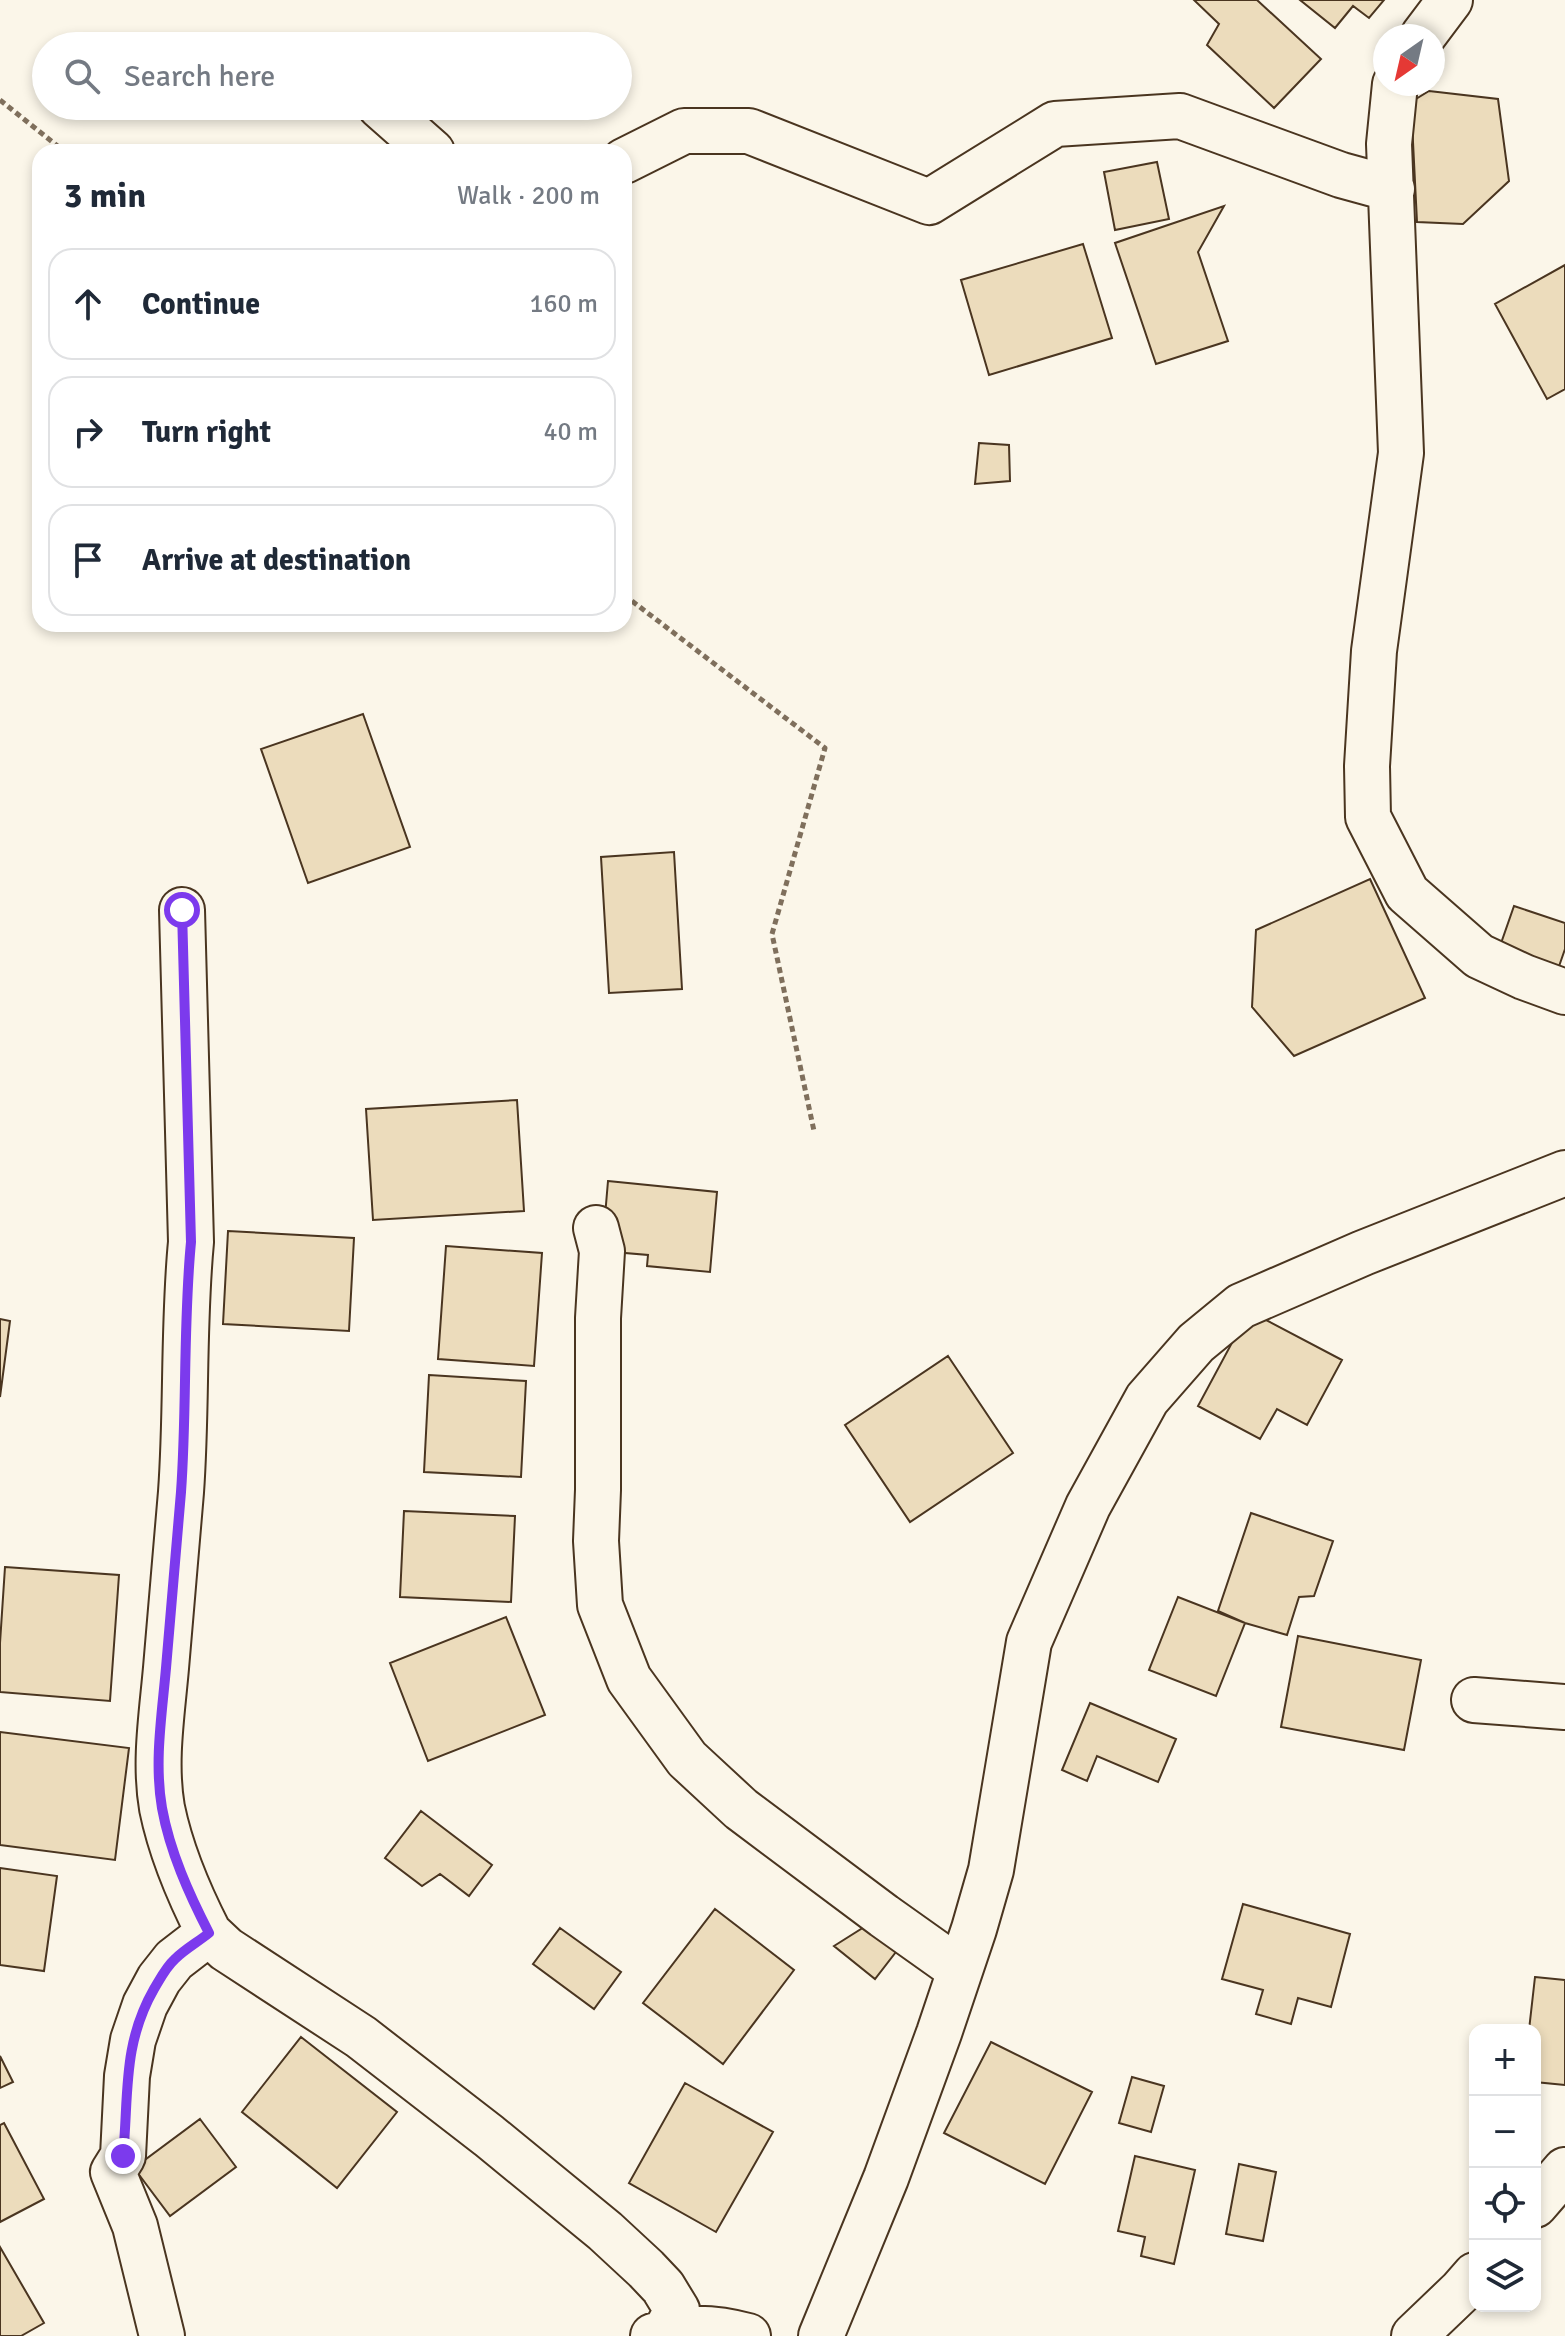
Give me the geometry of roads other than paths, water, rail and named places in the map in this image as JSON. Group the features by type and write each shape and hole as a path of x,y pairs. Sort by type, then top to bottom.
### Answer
{"street":[{"path":"1432,24 1450,0"},
{"path":"1394,96 1389,144 1401,453 1374,651 1367,766 1368,817 1407,893 1479,956 1565,992"},
{"path":"632,157 684,131 749,131 929,202 1055,124 1180,116 1341,175 1392,189"},
{"path":"396,120 423,144"},
{"path":"182,910 191,1242 186,1294 181,1489 160,1721 159,1776 171,1844 209,1933 226,1949 415,2076 605,2231 663,2287 677,2310 659,2334"},
{"path":"821,2336 886,2178 960,1970 991,1870 1029,1642 1088,1506 1147,1399 1196,1343 1241,1306 1363,1253 1565,1173"},
{"path":"596,1228 602,1251 598,1318 596,1541 600,1605 629,1679 687,1759 741,1809 960,1970"},
{"path":"1474,1700 1565,1707"},
{"path":"162,2336 135,2226 113,2172 123,2156 127,2076 133,2040 145,2005 174,1960 209,1933"},
{"path":"1541,2198 1565,2170"},
{"path":"1414,2336 1469,2282"},
{"path":"659,2334 702,2328 748,2336"}]}
